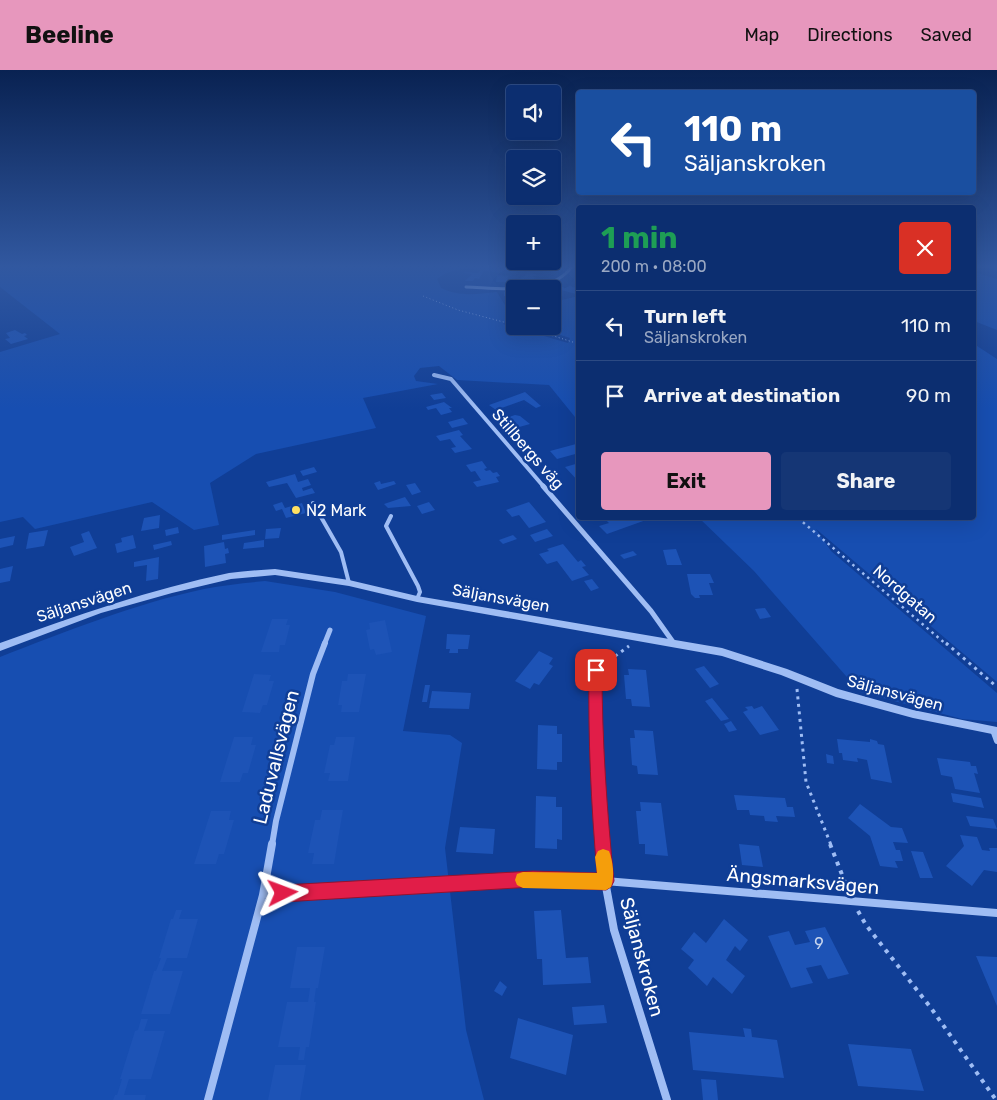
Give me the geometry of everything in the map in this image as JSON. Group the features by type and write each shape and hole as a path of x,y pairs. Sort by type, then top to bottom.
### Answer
{"street":[{"name":"Stillbergs väg","path":"434,375 451,379 651,611 673,642"},
{"name":"Säljansvägen","path":"0,647 98,611 231,576 275,572 349,583 417,599 722,652 784,672 836,693 913,714 995,730"},
{"name":"Laduvallsvägen","path":"208,1100 264,894 278,812 313,674 330,630"},
{"name":"Säljanskroken","path":"596,670 595,726 599,807 606,881 614,930 667,1100"},
{"path":"995,730 997,741"},
{"path":"264,894 533,879 606,881"},
{"name":"Ängsmarksvägen","path":"606,881 997,913"}],"lane":[{"path":"314,503 331,532 348,569 349,583"},
{"path":"391,516 386,526 418,586 420,592 417,599"}],"path":[{"path":"470,313 506,322"},
{"path":"550,335 576,343"},
{"name":"Nordgatan","path":"800,520 997,687"},
{"path":"596,670 632,643 623,642"},
{"path":"796,685 805,688"}],"shaded area":[{"path":"33,313 506,313 506,322 503,324 506,325 506,335 541,335 568,343 570,338 560,335 561,313 576,313 576,418 549,385 457,380 439,366 420,368 414,376 416,381 438,384 363,398 376,428 256,454 210,483 219,525 194,530 152,502 35,529 23,517 0,522 0,352 60,334"},
{"path":"976,313 997,313 997,330 976,322"},
{"path":"976,345 997,359 997,682 816,529 831,551 997,693 997,722 962,719 860,692 754,571 701,520 976,520"},
{"path":"265,581 335,592 426,616 403,731 450,735 462,743 445,848 466,1030 484,1100 0,1100 0,657 152,602 204,589"}],"building":[{"path":"15,330 22,334 25,333 27,335 24,336 28,339 11,344 5,339 10,338 6,333"},
{"path":"525,392 541,406 536,408 524,400 496,410 489,405"},
{"path":"442,393 446,398 434,400 430,395"},
{"path":"444,402 452,408 449,408 452,412 441,415 436,408 428,410 426,407"},
{"path":"520,416 530,424 512,429 506,424 511,422 509,417"},
{"path":"463,418 468,424 452,428 448,422"},
{"path":"459,430 463,435 460,436 472,449 455,453 451,448 456,447 450,439 440,441 436,436"},
{"path":"576,444 576,454 557,459 550,451"},
{"path":"482,461 487,468 484,469 486,471 497,472 500,476 496,477 499,482 477,487 473,482 481,480 475,471 471,472 466,465"},
{"path":"576,464 576,479 565,467"},
{"path":"314,467 317,472 303,476 300,471"},
{"path":"295,474 298,482 308,479 311,485 302,488 303,491 312,488 315,493 296,498 287,483 269,487 266,482"},
{"path":"380,481 381,484 394,481 396,484 378,490 374,483"},
{"path":"415,483 421,492 412,495 406,485"},
{"path":"405,497 411,506 388,508 384,504"},
{"path":"282,502 285,508 302,503 306,513 286,518 282,509 276,511 273,505"},
{"path":"429,502 435,510 422,514 417,506"},
{"path":"529,502 546,522 529,528 519,515 512,517 506,510"},
{"path":"160,515 159,528 141,531 144,518"},
{"path":"606,520 646,520 607,534 599,526 609,523"},
{"path":"178,527 179,533 166,536 165,530"},
{"path":"281,528 279,538 265,539 266,529"},
{"path":"547,529 553,536 535,542 530,535"},
{"path":"48,530 44,546 26,549 29,533"},
{"path":"255,530 255,535 222,540 222,535"},
{"path":"89,531 97,548 74,556 70,547 84,542 81,534"},
{"path":"133,535 136,548 117,553 115,544 122,542 121,538"},
{"path":"513,535 517,539 503,544 499,540"},
{"path":"15,536 13,545 0,548 0,539"},
{"path":"264,540 264,547 243,549 244,543"},
{"path":"171,541 172,545 154,550 153,545"},
{"path":"224,542 225,549 228,548 229,553 225,554 226,563 205,567 204,546"},
{"path":"563,544 578,562 581,560 586,566 582,567 589,575 572,581 557,561 547,564 539,554 549,551 547,549"},
{"path":"676,549 682,565 667,565 663,550"},
{"path":"633,551 637,555 624,559 620,555"},
{"path":"159,557 158,579 146,581 147,565 134,567 134,562"},
{"path":"13,566 10,581 0,583 0,569"},
{"path":"687,574 710,574 714,583 709,583 713,595 699,595 700,598 695,598 691,594"},
{"path":"592,579 599,588 591,591 584,581"},
{"path":"765,608 771,617 760,619 755,609"},
{"path":"272,619 288,619 286,625 290,625 285,645 280,645 279,652 261,652"},
{"path":"385,620 392,652 376,655 374,649 370,650 366,630 370,629 369,623"},
{"path":"447,634 470,635 468,649 458,649 458,653 449,653 450,649 446,649"},
{"path":"539,651 553,658 549,664 553,666 539,685 534,683 530,689 515,681"},
{"path":"704,666 719,684 710,688 695,669"},
{"path":"628,669 646,670 650,707 632,706 631,699 626,699 624,675 629,675"},
{"path":"254,674 271,675 269,681 274,681 267,705 263,705 260,713 242,712"},
{"path":"348,674 366,674 359,712 341,712 342,705 338,705 342,681 347,681"},
{"path":"425,685 430,685 427,702 422,702"},
{"path":"432,691 471,693 469,709 429,708"},
{"path":"712,698 729,719 721,721 705,701"},
{"path":"752,706 754,709 762,706 779,730 760,735 743,712 748,710 745,707"},
{"path":"731,721 737,730 729,732 724,724"},
{"path":"538,725 557,726 557,734 562,734 562,762 557,762 557,770 537,769"},
{"path":"634,730 653,731 658,775 638,774 637,766 632,765 630,738 635,738"},
{"path":"234,737 253,737 251,745 256,745 248,773 243,773 240,782 220,782"},
{"path":"336,737 355,737 348,781 328,781 330,773 324,773 330,745 334,745"},
{"path":"837,739 870,742 870,739 884,745 892,783 871,779 867,760 857,758 858,762 843,760 842,753 839,753"},
{"path":"826,754 833,756 834,764 827,763"},
{"path":"937,758 970,762 971,766 976,766 978,774 974,773 980,793 955,789 952,777 941,775"},
{"path":"951,793 981,798 984,808 953,802"},
{"path":"734,795 785,798 787,807 793,807 795,817 776,816 778,822 765,821 764,816 750,815 749,810 737,810"},
{"path":"536,796 556,797 556,807 562,807 562,840 557,839 557,849 535,848"},
{"path":"640,802 661,803 668,856 645,854 645,844 639,844 636,811 641,811"},
{"path":"860,804 891,827 902,828 908,843 893,842 896,850 900,850 903,861 895,861 898,868 880,866 870,836 848,818"},
{"path":"322,810 343,810 334,864 312,864 314,853 308,853 315,820 320,820"},
{"path":"211,811 231,811 229,820 234,820 224,854 219,854 216,864 194,864"},
{"path":"966,816 993,819 997,829 970,826"},
{"path":"460,827 495,829 493,854 456,852"},
{"path":"960,835 977,837 982,850 990,851 989,848 997,848 997,872 984,870 972,886 946,866 964,846"},
{"path":"739,844 759,846 763,867 742,865"},
{"path":"911,851 923,852 933,878 920,878"},
{"path":"176,910 182,910 179,919 198,919 187,958 167,958 162,971 183,971 170,1014 141,1014 154,971 156,971 161,958 159,958 171,919 173,919"},
{"path":"561,910 566,958 588,957 591,983 543,985 542,959 537,959 534,911"},
{"path":"724,919 748,940 740,951 735,946 726,960 745,976 732,994 713,977 707,986 688,968 694,960 681,949 694,932 706,943"},
{"path":"825,927 849,974 828,979 821,965 806,968 813,983 791,988 768,936 789,931 795,945 810,942 805,931"},
{"path":"297,947 325,947 318,988 316,988 314,1002 316,1002 309,1047 306,1047 304,1060 298,1060 300,1047 278,1047 287,1002 308,1002 310,988 290,988"},
{"path":"976,956 997,957 997,1006"},
{"path":"500,981 507,987 502,996 494,991"},
{"path":"604,1005 607,1023 574,1025 572,1007"},
{"path":"518,1018 573,1035 566,1075 510,1058"},
{"path":"141,1019 148,1019 144,1031 165,1031 151,1079 129,1079 124,1095 146,1095 145,1100 113,1100 115,1095 117,1095 135,1031 138,1030"},
{"path":"743,1028 751,1029 752,1037 777,1040 784,1078 693,1070 689,1032 745,1037"},
{"path":"848,1044 911,1049 924,1091 858,1086"},
{"path":"275,1065 306,1065 300,1100 268,1100"},
{"path":"701,1079 716,1080 718,1100 703,1100"}],"slow traffic":[{"path":"523,880 606,881 603,857"}],"place":[{"name":"N2 Mark","path":"296,510"}],"route":[{"path":"283,893 533,879 606,881 599,807 595,726 596,670"}]}
